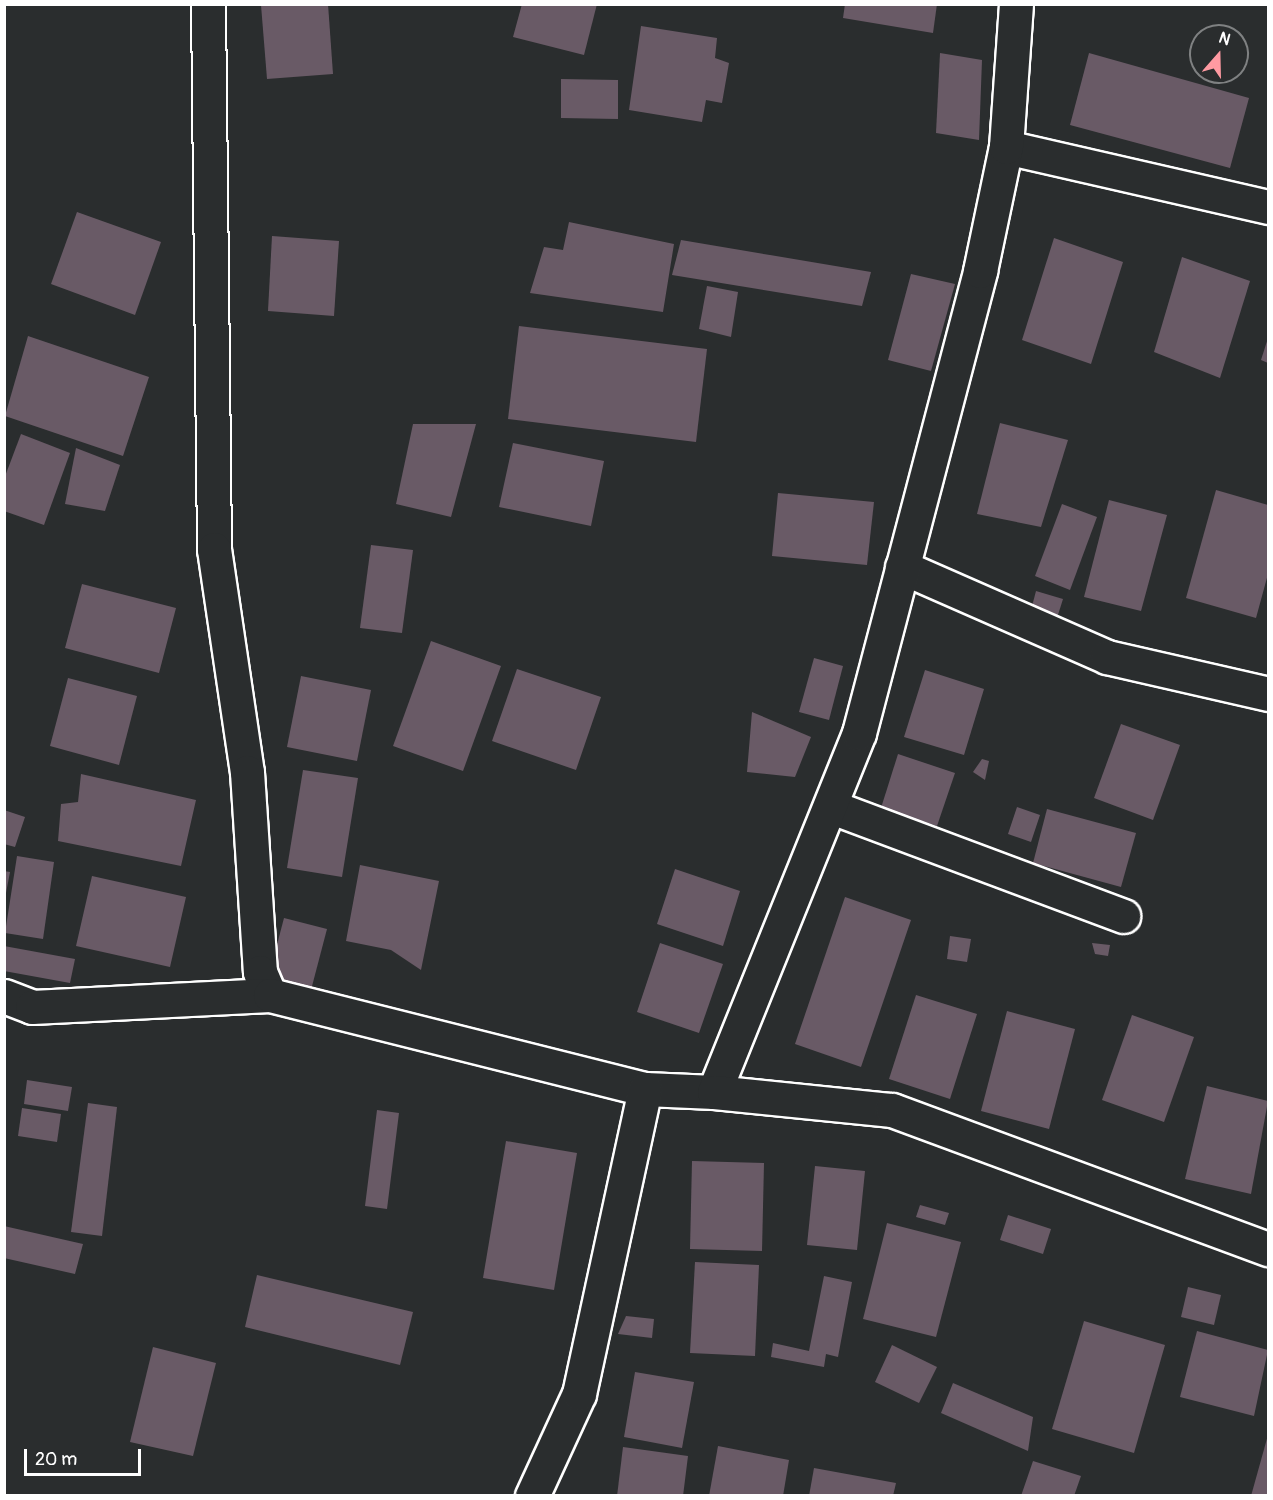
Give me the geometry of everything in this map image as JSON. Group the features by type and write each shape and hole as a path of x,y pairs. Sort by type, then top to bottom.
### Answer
{"street":[{"path":"208,4 214,549 246,772 260,972 270,995"},
{"path":"714,1092 832,807 859,733 980,271 1006,147 1016,4"},
{"path":"1006,147 1269,207"},
{"path":"902,567 1107,657 1269,694"},
{"path":"832,807 1123,916"},
{"path":"4,996 32,1007 270,995 645,1089 714,1092 892,1110 1269,1249"},
{"path":"532,1496 579,1394 645,1089"}],"building":[{"path":"328,4 333,74 267,79 261,5"},
{"path":"522,4 597,4 584,55 513,37"},
{"path":"845,4 937,4 933,33 843,18"},
{"path":"641,26 717,38 715,58 729,63 722,103 706,100 702,122 629,110"},
{"path":"940,53 982,60 979,140 936,133"},
{"path":"1089,53 1189,81 1189,84 1199,84 1249,98 1230,168 1070,125"},
{"path":"561,79 618,80 618,119 561,118"},
{"path":"77,212 161,242 135,315 51,284"},
{"path":"569,222 674,244 663,312 530,293 544,247 563,250"},
{"path":"272,236 339,241 334,316 268,311"},
{"path":"1054,238 1123,262 1091,364 1022,340"},
{"path":"681,240 871,272 862,306 672,275"},
{"path":"1182,257 1250,281 1220,378 1154,352"},
{"path":"911,274 955,284 931,371 888,360"},
{"path":"707,286 738,292 731,337 699,329"},
{"path":"519,326 707,349 696,442 508,419"},
{"path":"28,336 149,377 123,456 5,416"},
{"path":"1268,338 1268,363 1261,360"},
{"path":"1000,423 1068,440 1041,527 977,514"},
{"path":"413,424 476,424 451,517 396,504"},
{"path":"21,434 70,453 44,525 4,511 4,479"},
{"path":"513,443 604,461 591,526 499,507"},
{"path":"76,448 120,465 105,511 65,504"},
{"path":"1216,490 1268,505 1268,574 1256,618 1186,598"},
{"path":"778,493 874,502 867,565 772,556"},
{"path":"1109,500 1167,515 1141,611 1084,597"},
{"path":"1062,504 1097,517 1070,590 1035,576"},
{"path":"371,545 413,550 402,633 360,628"},
{"path":"82,584 176,608 159,673 65,648"},
{"path":"1036,591 1063,599 1057,618 1031,610"},
{"path":"431,641 501,666 463,771 393,746"},
{"path":"814,658 843,666 829,720 799,712"},
{"path":"517,669 601,697 576,770 492,741"},
{"path":"925,670 984,689 964,755 904,737"},
{"path":"301,676 371,690 357,761 287,747"},
{"path":"68,678 137,696 119,765 50,746"},
{"path":"752,712 811,737 795,777 747,772"},
{"path":"1121,724 1180,745 1153,820 1094,798"},
{"path":"898,754 955,773 937,826 881,808"},
{"path":"982,759 989,761 985,780 973,772"},
{"path":"303,770 358,778 342,877 287,868"},
{"path":"81,774 196,800 181,866 58,841 61,804 78,802"},
{"path":"1017,807 1040,815 1031,842 1008,834"},
{"path":"1047,809 1136,833 1121,887 1033,863"},
{"path":"4,810 25,817 15,847 4,844"},
{"path":"17,856 54,862 43,939 5,933"},
{"path":"360,865 439,881 421,970 391,950 346,941"},
{"path":"675,869 740,891 723,946 657,924"},
{"path":"4,871 10,872 6,893 4,893"},
{"path":"92,876 186,897 170,967 76,946"},
{"path":"845,897 911,920 861,1067 795,1044"},
{"path":"284,918 327,929 311,990 268,979"},
{"path":"950,936 971,939 967,962 947,959"},
{"path":"660,943 723,964 699,1033 637,1012"},
{"path":"1092,943 1110,945 1108,956 1095,954"},
{"path":"4,946 75,959 70,983 4,971"},
{"path":"916,995 977,1014 950,1099 889,1079"},
{"path":"1007,1011 1075,1029 1049,1129 981,1111"},
{"path":"1132,1015 1194,1037 1164,1122 1102,1100"},
{"path":"27,1080 72,1087 68,1111 24,1104"},
{"path":"1207,1086 1268,1101 1251,1194 1185,1179"},
{"path":"88,1103 117,1107 102,1236 71,1232"},
{"path":"22,1108 61,1114 57,1142 18,1136"},
{"path":"377,1110 399,1113 387,1209 365,1206"},
{"path":"506,1141 577,1153 554,1290 483,1278"},
{"path":"692,1161 764,1163 762,1251 690,1249"},
{"path":"815,1166 865,1171 857,1250 807,1245"},
{"path":"920,1205 949,1213 945,1225 916,1217"},
{"path":"1008,1215 1051,1229 1043,1254 1000,1240"},
{"path":"887,1223 961,1242 936,1337 863,1319"},
{"path":"4,1226 83,1244 75,1274 4,1258"},
{"path":"695,1262 759,1265 755,1356 690,1353"},
{"path":"257,1275 413,1312 400,1365 245,1327"},
{"path":"824,1276 852,1282 838,1357 826,1354 824,1367 771,1357 773,1343 809,1351"},
{"path":"1188,1287 1221,1295 1214,1325 1181,1317"},
{"path":"626,1316 654,1319 652,1338 618,1334"},
{"path":"1084,1321 1165,1345 1134,1453 1052,1429"},
{"path":"1197,1331 1268,1350 1254,1416 1180,1397"},
{"path":"892,1345 937,1367 919,1403 875,1382"},
{"path":"153,1347 216,1363 193,1456 130,1442"},
{"path":"635,1372 694,1382 682,1448 624,1437"},
{"path":"953,1383 1033,1417 1028,1451 941,1413"},
{"path":"1268,1435 1268,1496 1251,1496"},
{"path":"718,1446 789,1460 783,1496 709,1496"},
{"path":"623,1447 688,1456 683,1496 617,1496"},
{"path":"1033,1461 1081,1476 1074,1496 1021,1496"},
{"path":"814,1468 896,1483 893,1496 809,1496"}]}
